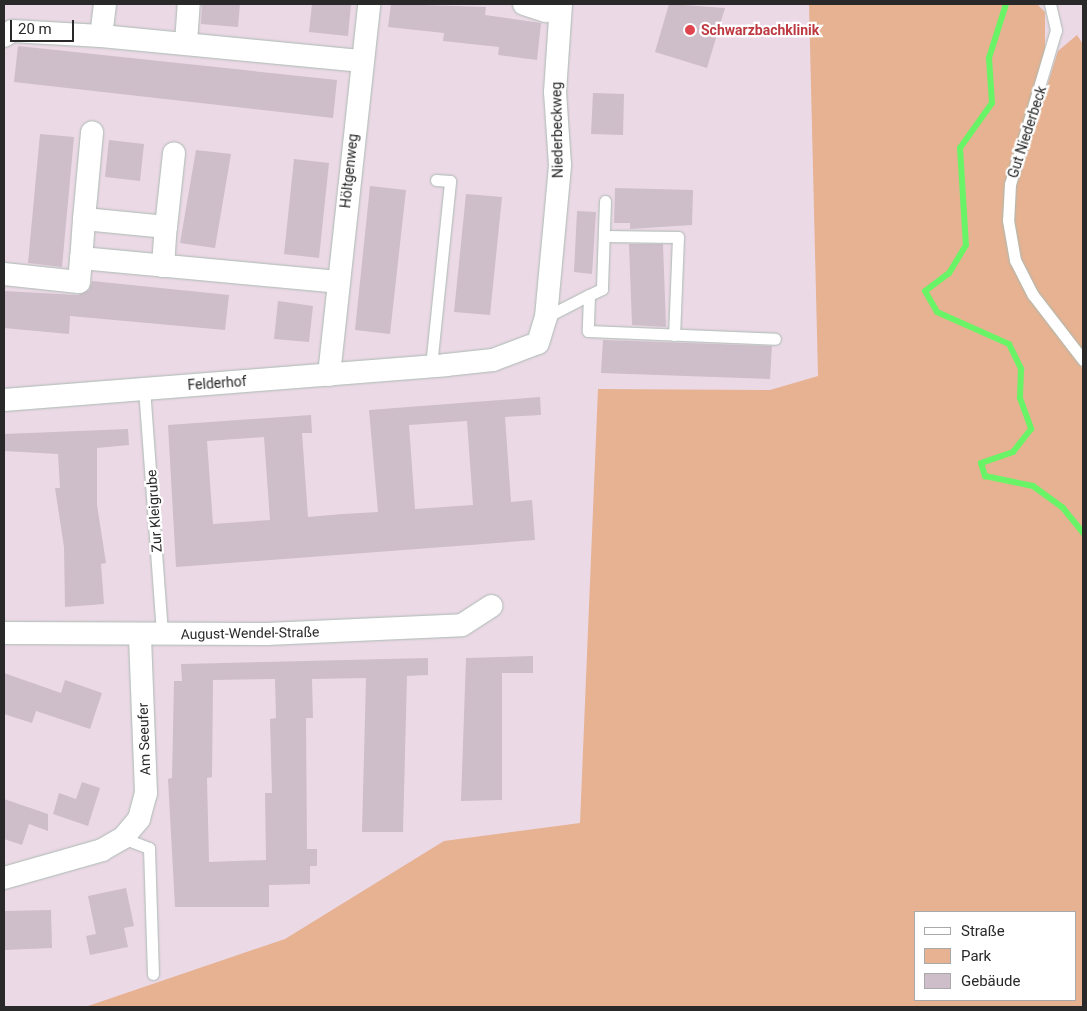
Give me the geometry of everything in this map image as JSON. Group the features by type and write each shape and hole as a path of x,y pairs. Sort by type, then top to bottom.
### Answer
{"street":[{"path":"101,36 105,4"},
{"path":"186,43 189,4"},
{"name":"Höltgenweg","path":"329,375 360,61 368,4"},
{"path":"524,4 554,7"},
{"name":"Niederbeckweg","path":"538,343 546,317 560,165 555,92 554,7"},
{"path":"4,36 12,31 101,36 360,61"},
{"path":"4,274 79,282 92,132"},
{"path":"163,266 174,153"},
{"path":"84,219 166,227"},
{"path":"81,258 338,282"},
{"name":"Felderhof","path":"4,400 329,375 493,360 538,343"},
{"name":"August-Wendel-Straße","path":"4,633 267,634 462,625 491,606"},
{"name":"Am Seeufer","path":"4,878 102,850 122,838 138,819 146,793 151,634"}],"lane":[{"name":"Gut Niederbeck","path":"1050,4 1056,30 1010,184 1008,220 1015,260 1033,294 1083,360"},
{"path":"431,366 450,181 436,180"},
{"path":"546,317 602,290 605,201"},
{"path":"605,236 678,237 674,335"},
{"path":"589,295 588,331 775,339"},
{"name":"Zur Kleigrube","path":"144,388 151,634"},
{"path":"122,838 149,848 152,974"}],"green space":[{"path":"809,4 1037,4 1045,12 1045,48 1003,222 1030,299 1083,369 1083,1007 85,1007 285,939 444,841 580,823 598,389 770,390 818,376"},
{"path":"1077,35 1083,44 1083,351 1033,286 1020,258 1014,223 1016,185 1058,51"}],"building":[{"path":"202,4 240,4 238,27 201,24"},
{"path":"312,4 351,4 348,36 309,32"},
{"path":"391,4 486,7 485,15 541,23 537,60 498,55 499,47 443,41 444,33 388,27"},
{"name":"Schwarzbachklinik","path":"669,4 725,8 707,68 655,52"},
{"path":"18,46 337,80 333,118 14,82"},
{"path":"593,93 624,94 623,135 591,134"},
{"path":"40,134 74,137 62,267 28,263"},
{"path":"109,140 144,144 140,181 105,177"},
{"path":"196,150 231,154 215,248 180,243"},
{"path":"294,159 329,163 319,258 284,254"},
{"path":"370,186 406,190 390,334 355,330"},
{"path":"615,188 693,190 692,225 630,229 630,223 614,223"},
{"path":"466,194 502,197 490,315 454,312"},
{"path":"577,211 596,212 592,274 574,272"},
{"path":"629,244 663,244 666,327 632,325"},
{"path":"92,281 229,295 225,330 70,316 69,334 4,328 4,291 78,295 89,290"},
{"path":"278,301 313,306 309,342 274,339"},
{"path":"603,340 772,346 770,379 601,373"},
{"path":"540,397 541,415 505,417 511,502 532,500 535,540 176,567 168,425 311,415 312,433 302,433 308,517 378,512 369,410","holes":["467,421 473,505 415,509 409,425","264,437 270,520 213,524 207,441"]},
{"path":"128,429 129,445 97,448 97,505 106,563 101,564 104,604 65,607 64,547 55,488 60,488 58,454 4,451 4,434"},
{"path":"533,656 533,673 502,673 502,800 461,801 466,658"},
{"path":"428,658 428,675 407,676 403,832 362,832 366,678 312,679 313,718 306,718 307,849 317,849 317,866 310,866 310,884 269,885 269,907 175,907 168,779 172,778 174,681 182,681 181,664","holes":["275,679 276,718 270,719 272,793 265,793 266,860 209,862 207,778 212,777 213,680"]},
{"path":"4,673 61,693 65,680 102,693 90,729 36,711 32,723 4,714"},
{"path":"82,782 100,788 88,826 53,814 59,793 76,799"},
{"path":"4,799 48,814 48,831 29,824 22,845 4,839"},
{"path":"126,888 134,926 124,928 128,947 90,955 86,936 96,934 88,896"},
{"path":"51,910 52,948 4,950 4,911"}],"waterway":[{"path":"1006,4 989,58 992,103 960,148 966,245 949,273 925,291 937,312 1009,344 1021,369 1020,398 1031,429 1013,452 981,463 985,476 1033,486 1063,508 1083,533"}],"place":[{"name":"Schwarzbachklinik","path":"690,30"}]}
